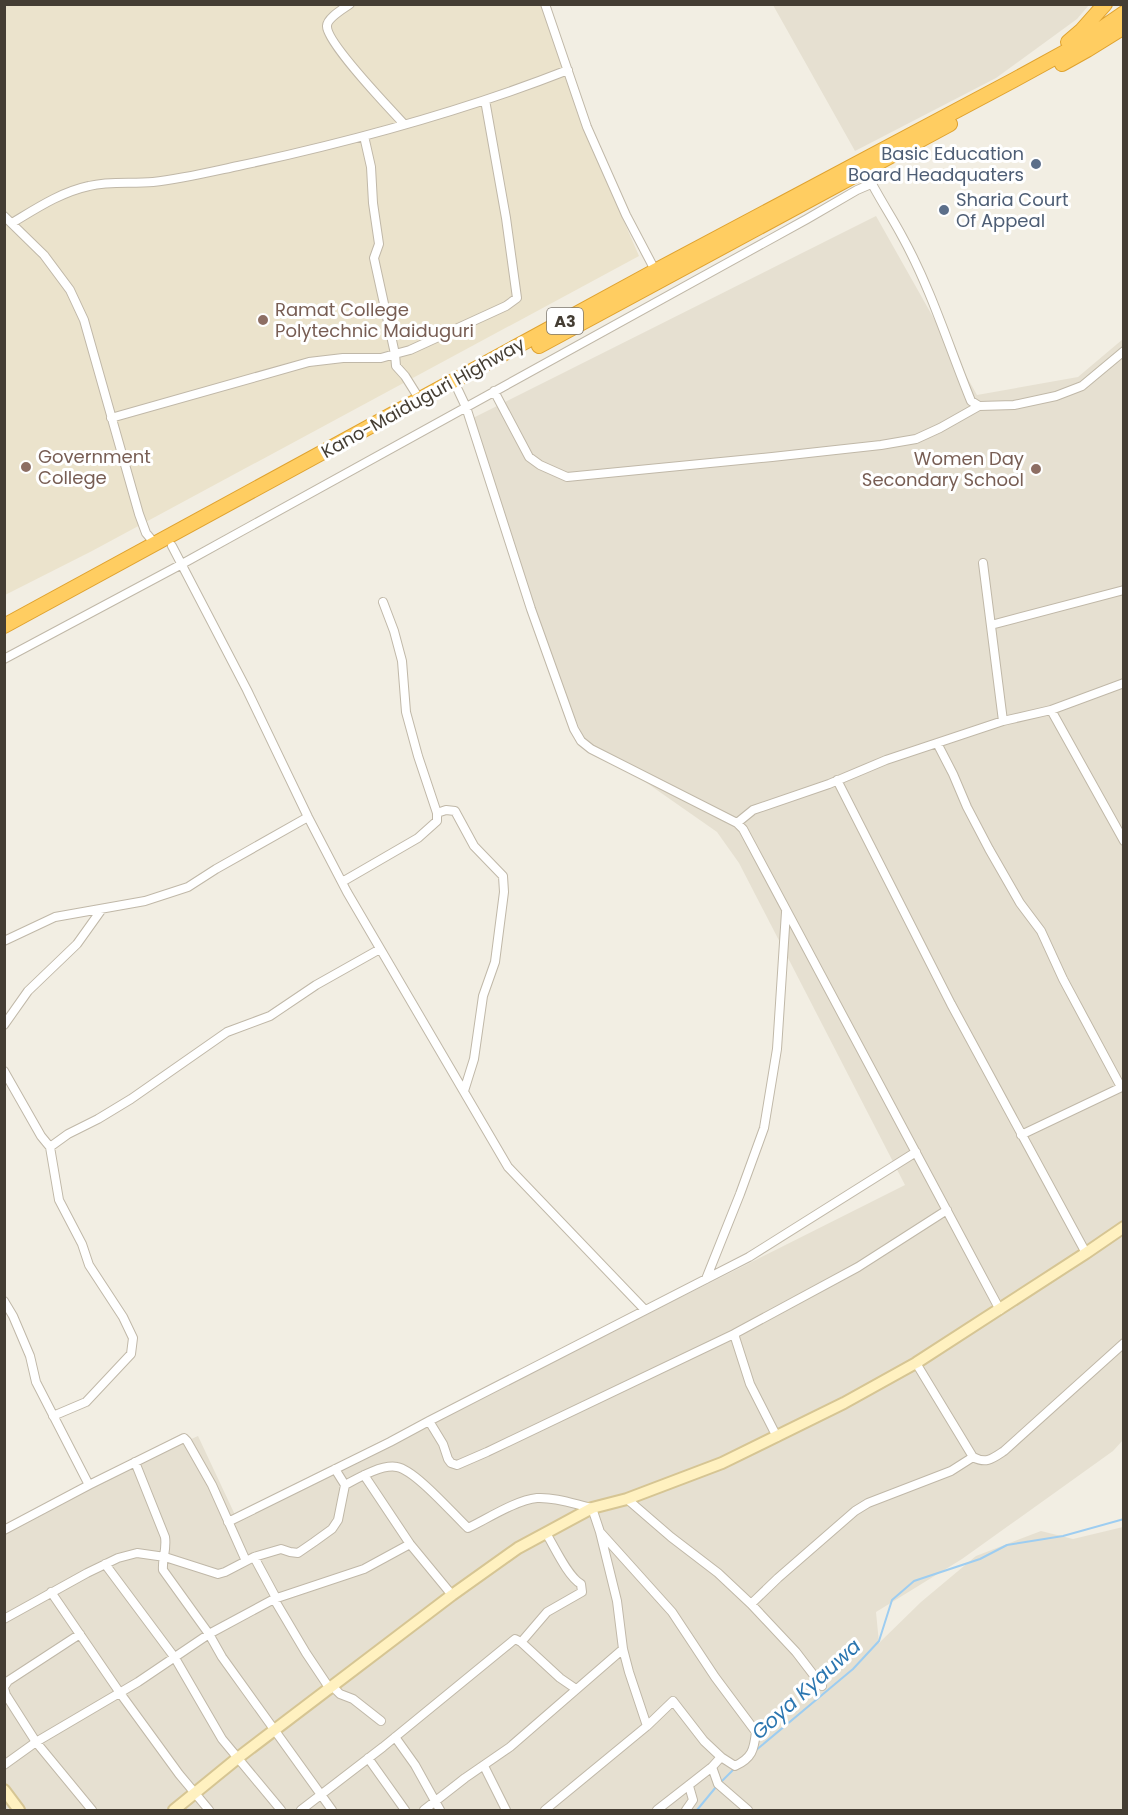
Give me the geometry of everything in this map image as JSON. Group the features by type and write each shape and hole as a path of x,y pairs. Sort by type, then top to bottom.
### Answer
{"highway":[{"name":"A3","path":"1042,64 1082,30 1104,4"},
{"name":"Kano-Maiduguri Highway","path":"4,635 458,390 658,276 1042,64 1089,37 1124,13"},
{"name":"Kano-Maiduguri Highway","path":"4,626 420,400 865,170 1121,30"}],"street":[{"path":"350,4 327,23 327,29 343,56 404,124"},
{"path":"545,4 587,127 626,215 658,276"},
{"path":"12,223 60,195 90,185 153,182 303,152 485,100 568,70"},
{"path":"111,418 309,362 343,358 381,358 410,350 506,306 517,298 506,218 485,100"},
{"path":"364,136 371,167 379,244 374,258 396,366 420,400"},
{"path":"865,170 904,239 972,400 979,406"},
{"path":"4,660 182,564 857,190 872,184"},
{"path":"4,216 44,255 70,290 84,320 139,514 146,533 156,545"},
{"path":"494,391 529,457 540,465 567,477 881,445 916,439 940,429 979,406 1014,405 1056,396 1082,386 1124,351"},
{"path":"458,390 466,407 531,609 574,729 581,741 591,749 736,823 743,829 1000,1310"},
{"path":"172,546 247,690 342,882 508,1167 645,1310"},
{"path":"983,563 1003,721"},
{"path":"991,625 1124,590"},
{"path":"342,882 425,833 437,821 437,813 406,712 402,661 383,602"},
{"path":"736,823 753,810 886,760 1003,721 1051,710 1124,683"},
{"path":"1051,710 1124,841"},
{"path":"937,743 989,849 1020,903 1041,931 1122,1087 1021,1135"},
{"path":"837,780 951,1004 1086,1253"},
{"path":"437,813 446,810 455,812 474,846 503,876 504,892 495,962 483,996 474,1059 464,1091"},
{"path":"4,941 55,917 145,901 188,887 308,817"},
{"path":"4,1025 28,991 77,944 102,909"},
{"path":"706,1279 764,1128 777,1049 786,911"},
{"path":"50,1147 68,1134 131,1100 228,1032 270,1016 316,985 380,949"},
{"path":"4,1071 41,1136 50,1147 59,1200 82,1244 89,1264 123,1317 133,1338 132,1354 86,1402 53,1416"},
{"path":"228,1522 390,1442 749,1257 916,1152"},
{"path":"429,1421 443,1444 448,1459 457,1465 734,1334 858,1267 947,1210"},
{"path":"174,1810 239,1757 452,1595 518,1548 592,1508 627,1498 722,1463 844,1403 916,1363 1124,1227"},
{"path":"4,1301 30,1356 36,1382 90,1485"},
{"path":"734,1334 750,1384 777,1437"},
{"path":"916,1363 972,1457 989,1461 1004,1451 1124,1344"},
{"path":"4,1530 184,1438 212,1485 228,1522 275,1596 274,1599 306,1653 332,1688 353,1699 381,1721"},
{"path":"751,1604 855,1511 868,1503 951,1471 972,1457"},
{"path":"135,1462 165,1537 167,1546 163,1570 210,1634 222,1657 332,1810"},
{"path":"345,1485 364,1475 395,1466 404,1470 438,1497 468,1528 535,1498 554,1499 592,1508"},
{"path":"4,1619 51,1592 126,1555 137,1553 165,1557 218,1574 250,1559 281,1549 298,1553 332,1529 338,1520 345,1485 335,1469"},
{"path":"364,1475 410,1544 452,1595"},
{"path":"627,1498 671,1537 718,1573 751,1604 796,1652 822,1686"},
{"path":"592,1508 617,1601 623,1649 647,1726"},
{"path":"545,1810 647,1726 673,1701 704,1741 735,1766 747,1761 754,1746 756,1732 715,1677 672,1612 600,1532"},
{"path":"521,1642 547,1612 582,1592 581,1584 568,1570 546,1533"},
{"path":"4,1765 36,1742 120,1693 210,1634 274,1599 364,1569 410,1544"},
{"path":"105,1564 175,1658 222,1739 281,1810"},
{"path":"51,1592 120,1693 179,1774 209,1810"},
{"path":"80,1634 8,1681 4,1688 6,1695 36,1742 92,1810"},
{"path":"301,1810 515,1639 576,1689"},
{"path":"424,1810 510,1747 623,1649"},
{"path":"395,1737 415,1765 440,1810"},
{"path":"657,1810 712,1767 721,1757"},
{"path":"368,1758 405,1810"},
{"path":"484,1766 506,1810"},
{"path":"712,1767 718,1784 748,1810"},
{"path":"686,1810 693,1800 688,1786"},
{"path":"4,1790 19,1810"}],"shaded area":[{"name":"Ramat College Polytechnic Maiduguri","path":"5,5 543,5 578,115 639,256 92,551 5,595"},
{"path":"773,5 1089,5 1077,19 996,78 855,151"},
{"path":"876,216 977,395 1078,377 1123,339 1123,1440 1113,1451 962,1559 876,1612 879,1643 921,1602 976,1556 1041,1531 1073,1539 1123,1527 1123,1810 5,1810 5,1529 198,1436 236,1517 355,1461 905,1185 739,863 717,832 584,739 529,608 471,419"}],"waterway":[{"name":"Goya Kyauwa","path":"755,1751 853,1669 879,1641 892,1600 914,1581 980,1559 1007,1545 1063,1536 1124,1519"},
{"name":"Goya Kyauwa","path":"720,1783 735,1768"},
{"name":"Goya Kyauwa","path":"697,1810 716,1787"}],"place":[{"name":"Basic Education Board Headquaters","path":"1036,164"},
{"name":"Sharia Court Of Appeal","path":"944,210"},
{"name":"Ramat College Polytechnic Maiduguri","path":"263,320"},
{"name":"Government College","path":"26,467"},
{"name":"Women Day Secondary School","path":"1036,469"}]}
